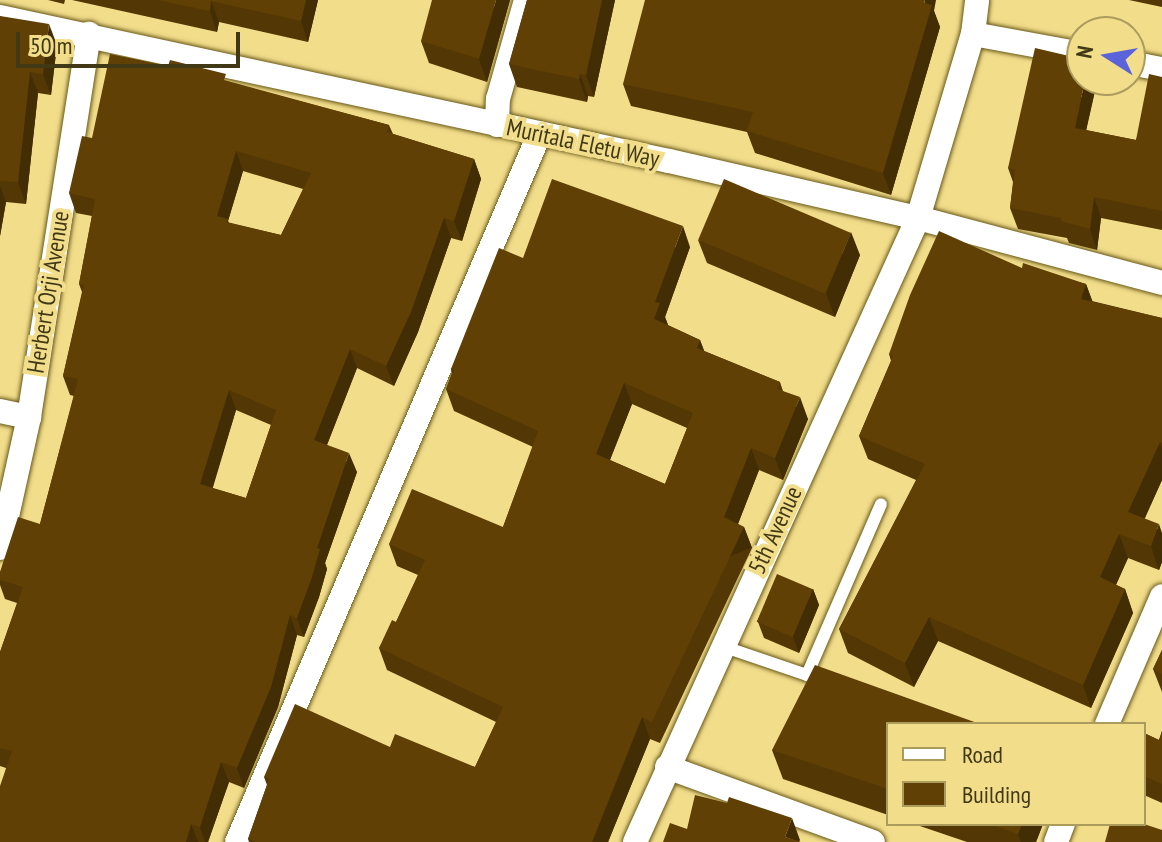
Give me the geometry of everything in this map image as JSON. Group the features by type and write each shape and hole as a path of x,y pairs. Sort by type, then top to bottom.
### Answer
{"street":[{"path":"497,125 498,99 526,0"},
{"name":"5th Avenue","path":"635,842 918,218 973,34 977,0"},
{"name":"Muritala Eletu Way","path":"0,17 89,34 918,218 1162,283"},
{"name":"Herbert Orji Avenue","path":"0,548 29,417 89,34"},
{"path":"973,34 1066,51"},
{"path":"237,842 539,135"},
{"path":"0,411 29,417"},
{"path":"1108,722 1162,596"},
{"path":"667,767 873,842"}],"lane":[{"path":"807,675 881,504"},
{"path":"722,646 835,685"}],"building":[{"path":"157,0 306,0 301,21 211,1 210,11"},
{"path":"432,0 496,0 479,59 421,41"},
{"path":"527,0 602,0 586,75 580,74 579,79 509,64"},
{"path":"645,0 925,0 924,3 932,5 883,173 747,131 753,112 623,84"},
{"path":"0,16 49,24 43,74 30,72 18,182 0,181"},
{"path":"1035,48 1066,55 1066,96 1082,96 1075,128 1136,140 1149,74 1162,77 1162,211 1094,197 1090,229 1061,221 1061,218 1010,208 1015,170 1008,168"},
{"path":"110,54 168,66 170,60 226,74 224,80 389,125 387,132 474,159 454,221 444,218 411,312 386,366 350,349 314,440 349,453 317,548 320,549 312,577 297,618 290,615 271,687 237,768 221,762 200,827 191,824 186,842 0,842 0,786 12,751 0,748 0,652 23,587 0,580 0,572 18,517 40,524 78,379 63,376 84,285 79,284 95,199 69,193 82,136 92,138","holes":["236,151 311,173 281,235 227,222 228,219 217,216","229,390 276,410 246,498 200,484"]},
{"path":"552,179 683,226 655,302 660,303 654,319 700,340 697,348 780,382 777,389 800,397 775,458 751,448 724,517 744,527 652,722 642,717 592,842 256,842 248,839 269,779 264,777 295,704 390,747 395,734 475,767 503,707 379,648 392,620 396,622 425,560 389,544 412,489 503,527 538,431 446,389 499,248 523,258","holes":["624,383 693,413 665,484 596,454"]},
{"path":"724,179 851,233 825,294 698,240"},
{"path":"939,231 1022,268 1023,263 1086,284 1081,299 1162,318 1162,443 1128,512 1159,524 1151,546 1119,534 1100,577 1125,589 1083,685 929,617 905,663 839,629 925,464 859,436 893,356 889,354 910,295"},
{"path":"777,574 813,589 793,637 757,622"},
{"path":"1162,650 1162,674 1153,669"},
{"path":"815,665 974,722 886,722 886,788 772,750"},
{"path":"1162,731 1162,784 1146,777 1146,734 1159,740"},
{"path":"695,795 727,803 729,797 792,818 785,837 801,842 663,842 670,823 687,829"},
{"path":"1146,825 1162,830 1162,842 1105,842 1109,826"},
{"path":"995,826 1021,826 1018,834"}]}
